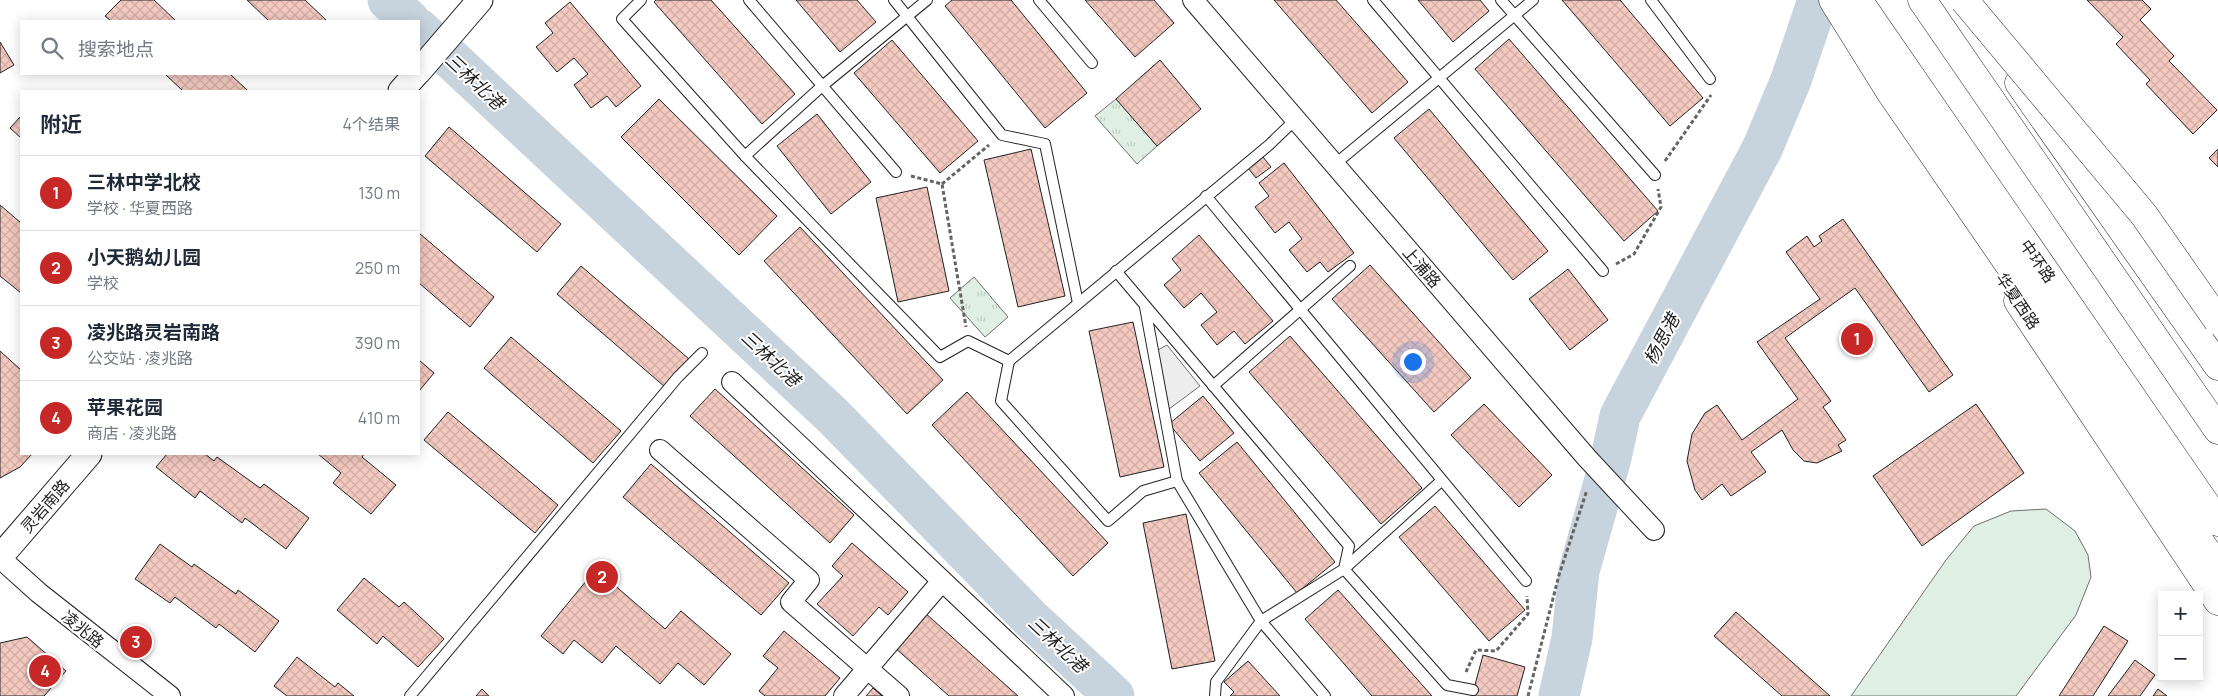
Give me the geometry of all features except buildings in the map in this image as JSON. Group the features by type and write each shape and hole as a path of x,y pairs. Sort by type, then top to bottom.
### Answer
{"main road":[{"name":"华夏西路","path":"1819,0 2218,601"},
{"path":"1833,0 1891,93 2218,568"},
{"name":"中环路","path":"1858,0 2218,522"},
{"path":"1922,0 2218,430"},
{"path":"1964,2 2144,215 2218,321"},
{"path":"1964,2 2218,366"}],"street":[{"name":"上浦路","path":"1194,0 1587,458 1654,530"},
{"path":"420,69 473,8"},
{"path":"732,382 1064,696"},
{"path":"660,450 809,580 790,602 899,696"},
{"name":"灵岩南路","path":"0,558 88,455"},
{"name":"凌兆路","path":"0,558 39,593 170,696"},
{"path":"844,696 942,581"}],"lane":[{"path":"641,0 622,18 745,156 940,357 968,341 1008,361"},
{"path":"749,0 821,87 896,172"},
{"path":"894,0 1002,135 1045,144 1078,303"},
{"path":"745,156 821,87 927,0"},
{"path":"1039,0 1092,62"},
{"path":"1372,0 1440,77 1604,271"},
{"path":"1501,0 1655,175"},
{"path":"1334,164 1533,0"},
{"path":"1651,0 1710,80"},
{"path":"1177,481 1143,490 1108,520 1001,401 1008,361 1269,145 1295,120"},
{"path":"1206,196 1526,581"},
{"path":"1213,386 1350,266"},
{"path":"1116,271 1349,546 1344,569"},
{"path":"1145,306 1177,481 1261,621 1325,696"},
{"path":"410,696 678,378 702,353"},
{"path":"1215,696 1216,682 1261,621 1344,569 1441,480"},
{"path":"1344,569 1447,685 1473,690"}],"path":[{"path":"942,184 1002,135"},
{"path":"896,172 942,184"},
{"path":"942,184 968,341"},
{"path":"1528,696 1559,575 1590,482"},
{"path":"1458,687 1476,650 1496,651 1528,614 1526,581"}],"green space":[{"path":"1116,99 1157,146 1137,164 1095,116"},
{"path":"974,277 1008,317 985,337 950,298"},
{"path":"2046,509 2075,531 2088,555 2091,577 2076,615 2016,696 1851,696 1946,560 1974,526 2011,511"}],"shaded area":[{"path":"1167,345 1200,386 1169,409 1158,350"}],"waterway":[{"name":"三林北港","path":"388,0 409,20"},
{"name":"杨思港","path":"1559,696 1572,638 1579,571 1611,458 1620,416 1762,149 1791,80 1818,0"},
{"name":"三林北港","path":"420,30 833,416 1031,619 1114,696"}],"place":[{"name":"三林中学北校","path":"1857,339"},
{"name":"小天鹅幼儿园","path":"602,577"},
{"name":"凌兆路灵岩南路","path":"136,642"},
{"name":"苹果花园","path":"45,671"}]}
